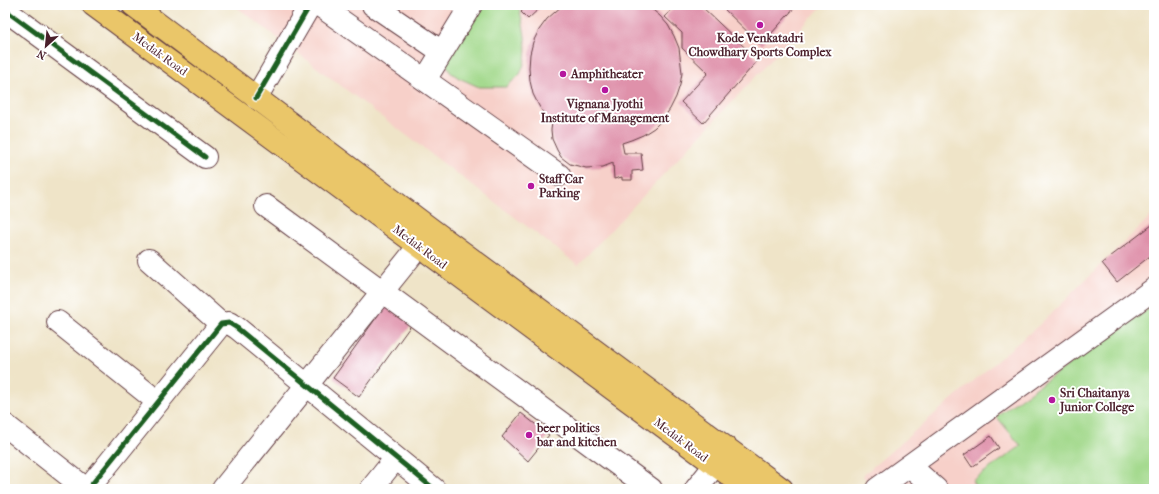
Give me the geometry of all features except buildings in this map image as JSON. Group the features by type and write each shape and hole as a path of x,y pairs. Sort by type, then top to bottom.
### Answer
{"main road":[{"name":"Medak Road","path":"93,5 748,489"},
{"name":"Medak Road","path":"133,5 450,244 782,489"}],"street":[{"path":"256,98 310,5"},
{"path":"319,5 559,175"},
{"path":"373,5 442,52"},
{"path":"425,80 471,5"},
{"path":"5,10 205,157"},
{"path":"266,206 651,489"},
{"path":"223,489 418,246"},
{"path":"149,260 221,324"},
{"path":"877,489 1154,289"},
{"path":"58,322 158,402"},
{"path":"5,425 87,489 221,324 229,323 434,489"},
{"path":"372,489 396,458"},
{"path":"696,489 715,465"},
{"path":"910,466 936,489"}],"shaded area":[{"path":"234,5 823,5 578,265"},
{"name":"Sri Chaitanya Junior College","path":"1154,213 1154,489 879,489 862,476 1039,325"}],"green space":[{"path":"486,5 518,5 525,40 525,57 520,74 506,87 479,87 450,72 446,63 471,21"},
{"path":"1154,305 1154,489 978,489 972,481 1021,446 996,416"}],"cycle path":[{"path":"256,98 310,5"},
{"path":"5,10 205,157"},
{"path":"88,489 221,324 229,323 434,489"}],"place":[{"name":"Kode Venkatadri Chowdhary Sports Complex","path":"760,25"},
{"name":"Amphitheater","path":"563,74"},
{"name":"Vignana Jyothi Institute of Management","path":"605,90"},
{"name":"Staff Car Parking","path":"531,186"},
{"name":"Sri Chaitanya Junior College","path":"1052,400"},
{"name":"beer politics bar and kitchen","path":"529,435"}]}
